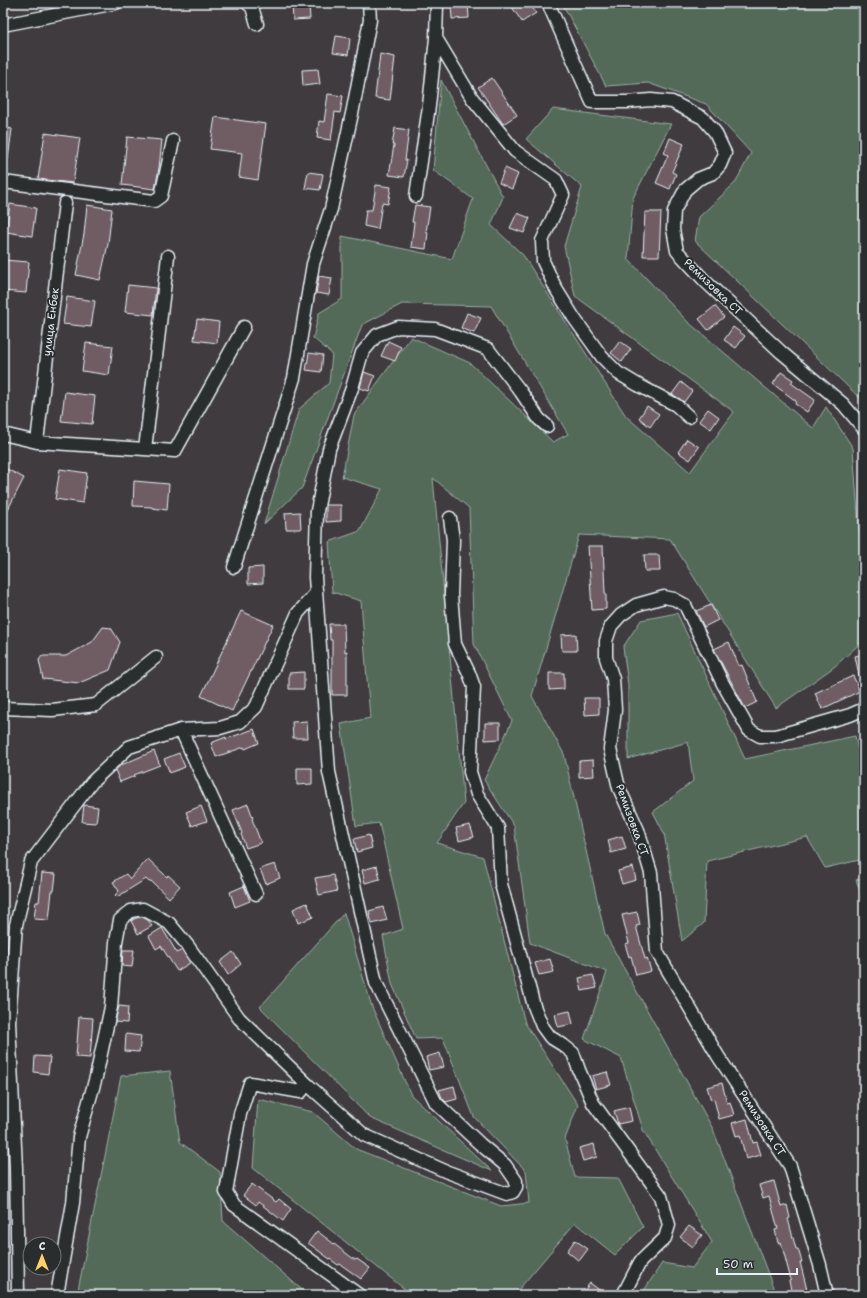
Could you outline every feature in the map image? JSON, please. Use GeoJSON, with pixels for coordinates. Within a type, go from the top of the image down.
{"type":"FeatureCollection","features":[{"type":"Feature","properties":{"kind":"street"},"geometry":{"type":"LineString","coordinates":[[3,25],[116,3]]}},
{"type":"Feature","properties":{"kind":"street"},"geometry":{"type":"LineString","coordinates":[[247,3],[252,7],[257,24]]}},
{"type":"Feature","properties":{"kind":"street"},"geometry":{"type":"LineString","coordinates":[[234,567],[294,378],[313,264],[331,209],[353,109],[370,20],[369,3]]}},
{"type":"Feature","properties":{"kind":"street"},"geometry":{"type":"LineString","coordinates":[[416,196],[436,38],[437,3]]}},
{"type":"Feature","properties":{"kind":"street","name":"Ремизовка СТ"},"geometry":{"type":"LineString","coordinates":[[548,3],[592,102],[651,100],[672,102],[703,118],[715,132],[725,153],[720,165],[713,173],[698,179],[685,190],[674,211],[673,229],[677,251],[705,281],[775,346],[843,404],[864,429]]}},
{"type":"Feature","properties":{"kind":"street"},"geometry":{"type":"LineString","coordinates":[[436,38],[472,98],[515,151],[556,180],[563,195],[542,241],[543,261],[556,289],[574,318],[602,357],[618,373],[676,405],[689,417]]}},
{"type":"Feature","properties":{"kind":"street"},"geometry":{"type":"LineString","coordinates":[[3,182],[154,201],[160,196],[173,141]]}},
{"type":"Feature","properties":{"kind":"street","name":"улица Енбек"},"geometry":{"type":"LineString","coordinates":[[37,442],[65,203]]}},
{"type":"Feature","properties":{"kind":"street"},"geometry":{"type":"LineString","coordinates":[[145,449],[168,256]]}},
{"type":"Feature","properties":{"kind":"street"},"geometry":{"type":"LineString","coordinates":[[3,434],[37,442],[175,451],[244,327]]}},
{"type":"Feature","properties":{"kind":"street"},"geometry":{"type":"LineString","coordinates":[[57,1295],[73,1203],[79,1137],[96,1077],[111,1007],[116,942],[120,920],[131,911],[143,909],[169,922],[188,946],[239,1018],[307,1084],[364,1135],[445,1171],[507,1194],[514,1192],[516,1181],[505,1165],[436,1103],[376,983],[329,772],[315,577],[317,511],[329,449],[352,388],[362,353],[377,334],[398,328],[435,329],[488,349],[521,392],[539,419],[547,426]]}},
{"type":"Feature","properties":{"kind":"street"},"geometry":{"type":"LineString","coordinates":[[450,518],[453,540],[451,595],[455,644],[474,687],[470,772],[477,794],[498,828],[500,884],[534,1006],[542,1026],[550,1037],[573,1053],[593,1103],[661,1196],[669,1225],[665,1238],[640,1262],[623,1295]]}},
{"type":"Feature","properties":{"kind":"street"},"geometry":{"type":"LineString","coordinates":[[18,1295],[16,1168],[9,1022],[16,925],[31,862],[92,782],[129,747],[181,730],[220,728],[240,722],[256,707],[298,613],[316,593]]}},
{"type":"Feature","properties":{"kind":"street","name":"Ремизовка СТ"},"geometry":{"type":"LineString","coordinates":[[827,1295],[820,1265],[790,1166],[718,1056],[657,952],[651,873],[638,830],[619,788],[610,749],[615,710],[613,679],[606,658],[606,641],[611,626],[621,615],[636,605],[664,597],[674,599],[685,605],[722,682],[749,730],[760,736],[776,736],[850,715],[864,709]]}},
{"type":"Feature","properties":{"kind":"street"},"geometry":{"type":"LineString","coordinates":[[3,708],[52,710],[96,705],[156,657]]}},
{"type":"Feature","properties":{"kind":"street"},"geometry":{"type":"LineString","coordinates":[[181,730],[256,894]]}},
{"type":"Feature","properties":{"kind":"street"},"geometry":{"type":"LineString","coordinates":[[307,1084],[301,1092],[250,1083],[240,1114],[226,1192],[234,1205],[359,1295]]}},
{"type":"Feature","properties":{"kind":"green space"},"geometry":{"type":"Polygon","coordinates":[[[562,3],[864,3],[864,402],[695,241],[699,217],[735,183],[751,153],[706,104],[648,83],[606,86],[562,3]]]}},
{"type":"Feature","properties":{"kind":"green space"},"geometry":{"type":"Polygon","coordinates":[[[441,80],[503,197],[491,225],[523,255],[626,416],[690,472],[734,412],[575,296],[564,246],[582,187],[526,139],[553,109],[671,124],[633,198],[628,259],[687,321],[813,428],[826,407],[853,448],[860,541],[864,559],[864,640],[834,667],[776,708],[670,539],[579,535],[532,696],[564,754],[605,934],[713,1129],[776,1295],[641,1295],[662,1263],[692,1268],[712,1242],[643,1130],[621,1058],[584,1039],[607,972],[530,943],[514,826],[484,780],[512,721],[474,644],[469,508],[433,478],[464,803],[437,843],[483,857],[525,1023],[578,1105],[565,1139],[575,1177],[618,1178],[643,1227],[615,1255],[575,1223],[514,1295],[412,1295],[253,1168],[258,1099],[313,1112],[356,1149],[501,1206],[529,1203],[526,1171],[474,1117],[443,1038],[416,1039],[392,984],[383,936],[403,929],[379,823],[356,826],[341,724],[370,718],[361,601],[332,592],[329,542],[360,531],[382,489],[342,477],[354,415],[411,337],[470,363],[553,442],[568,434],[491,306],[402,304],[362,325],[302,488],[264,524],[299,409],[329,383],[332,354],[313,338],[319,313],[342,299],[342,236],[452,259],[473,199],[433,170],[441,80]]]}},
{"type":"Feature","properties":{"kind":"green space"},"geometry":{"type":"Polygon","coordinates":[[[677,613],[745,759],[855,736],[864,776],[864,859],[825,868],[807,837],[707,861],[704,923],[682,941],[664,833],[653,812],[693,781],[688,742],[628,759],[628,685],[623,647],[641,620],[677,613]]]}},
{"type":"Feature","properties":{"kind":"green space"},"geometry":{"type":"Polygon","coordinates":[[[864,877],[864,900],[856,880],[864,877]]]}},
{"type":"Feature","properties":{"kind":"green space"},"geometry":{"type":"Polygon","coordinates":[[[344,913],[372,1007],[411,1095],[492,1171],[370,1118],[260,1007],[344,913]]]}},
{"type":"Feature","properties":{"kind":"green space"},"geometry":{"type":"Polygon","coordinates":[[[170,1071],[180,1142],[220,1172],[223,1221],[308,1295],[77,1295],[121,1076],[170,1071]]]}},
{"type":"Feature","properties":{"kind":"building"},"geometry":{"type":"Polygon","coordinates":[[[468,3],[469,18],[452,19],[451,4],[468,3]]]}},
{"type":"Feature","properties":{"kind":"building"},"geometry":{"type":"Polygon","coordinates":[[[518,3],[529,3],[536,13],[522,22],[512,7],[518,3]]]}},
{"type":"Feature","properties":{"kind":"building"},"geometry":{"type":"Polygon","coordinates":[[[309,4],[310,19],[293,20],[292,5],[309,4]]]}},
{"type":"Feature","properties":{"kind":"building"},"geometry":{"type":"Polygon","coordinates":[[[336,36],[350,38],[348,55],[333,53],[336,36]]]}},
{"type":"Feature","properties":{"kind":"building"},"geometry":{"type":"Polygon","coordinates":[[[380,54],[395,57],[390,100],[375,98],[380,54]]]}},
{"type":"Feature","properties":{"kind":"building"},"geometry":{"type":"Polygon","coordinates":[[[318,69],[320,84],[303,86],[302,70],[318,69]]]}},
{"type":"Feature","properties":{"kind":"building"},"geometry":{"type":"Polygon","coordinates":[[[492,78],[517,115],[503,124],[478,87],[492,78]]]}},
{"type":"Feature","properties":{"kind":"building"},"geometry":{"type":"Polygon","coordinates":[[[328,94],[343,96],[340,113],[335,112],[331,140],[317,138],[319,121],[324,122],[328,94]]]}},
{"type":"Feature","properties":{"kind":"building"},"geometry":{"type":"Polygon","coordinates":[[[215,117],[266,124],[258,180],[239,177],[242,153],[210,149],[215,117]]]}},
{"type":"Feature","properties":{"kind":"building"},"geometry":{"type":"Polygon","coordinates":[[[3,127],[12,129],[8,159],[3,158],[3,127]]]}},
{"type":"Feature","properties":{"kind":"building"},"geometry":{"type":"Polygon","coordinates":[[[395,128],[409,130],[404,177],[389,175],[395,128]]]}},
{"type":"Feature","properties":{"kind":"building"},"geometry":{"type":"Polygon","coordinates":[[[45,133],[80,138],[73,183],[38,179],[45,133]]]}},
{"type":"Feature","properties":{"kind":"building"},"geometry":{"type":"Polygon","coordinates":[[[127,137],[162,140],[155,189],[122,185],[127,137]]]}},
{"type":"Feature","properties":{"kind":"building"},"geometry":{"type":"Polygon","coordinates":[[[670,138],[684,144],[672,172],[676,174],[670,189],[656,183],[668,155],[664,153],[670,138]]]}},
{"type":"Feature","properties":{"kind":"building"},"geometry":{"type":"Polygon","coordinates":[[[505,168],[518,174],[512,189],[499,183],[505,168]]]}},
{"type":"Feature","properties":{"kind":"building"},"geometry":{"type":"Polygon","coordinates":[[[308,172],[323,174],[320,190],[305,188],[308,172]]]}},
{"type":"Feature","properties":{"kind":"building"},"geometry":{"type":"Polygon","coordinates":[[[376,185],[391,187],[388,204],[382,203],[378,229],[364,226],[366,210],[372,210],[376,185]]]}},
{"type":"Feature","properties":{"kind":"building"},"geometry":{"type":"Polygon","coordinates":[[[10,204],[36,208],[32,236],[6,232],[10,204]]]}},
{"type":"Feature","properties":{"kind":"building"},"geometry":{"type":"Polygon","coordinates":[[[87,205],[112,209],[108,244],[100,280],[76,275],[84,234],[87,205]]]}},
{"type":"Feature","properties":{"kind":"building"},"geometry":{"type":"Polygon","coordinates":[[[415,205],[430,207],[426,232],[428,232],[426,249],[411,247],[414,222],[412,222],[415,205]]]}},
{"type":"Feature","properties":{"kind":"building"},"geometry":{"type":"Polygon","coordinates":[[[645,212],[661,212],[659,256],[643,256],[645,212]]]}},
{"type":"Feature","properties":{"kind":"building"},"geometry":{"type":"Polygon","coordinates":[[[517,213],[530,218],[524,233],[510,228],[517,213]]]}},
{"type":"Feature","properties":{"kind":"building"},"geometry":{"type":"Polygon","coordinates":[[[3,260],[29,262],[26,293],[3,291],[3,260]]]}},
{"type":"Feature","properties":{"kind":"building"},"geometry":{"type":"Polygon","coordinates":[[[319,276],[332,278],[329,295],[316,293],[319,276]]]}},
{"type":"Feature","properties":{"kind":"building"},"geometry":{"type":"Polygon","coordinates":[[[128,285],[156,288],[153,315],[125,312],[128,285]]]}},
{"type":"Feature","properties":{"kind":"building"},"geometry":{"type":"Polygon","coordinates":[[[67,297],[95,301],[91,327],[63,324],[67,297]]]}},
{"type":"Feature","properties":{"kind":"building"},"geometry":{"type":"Polygon","coordinates":[[[715,306],[724,317],[708,330],[699,319],[715,306]]]}},
{"type":"Feature","properties":{"kind":"building"},"geometry":{"type":"Polygon","coordinates":[[[467,313],[481,318],[474,333],[461,328],[467,313]]]}},
{"type":"Feature","properties":{"kind":"building"},"geometry":{"type":"Polygon","coordinates":[[[197,319],[219,322],[217,343],[194,340],[197,319]]]}},
{"type":"Feature","properties":{"kind":"building"},"geometry":{"type":"Polygon","coordinates":[[[733,327],[745,336],[736,348],[724,340],[733,327]]]}},
{"type":"Feature","properties":{"kind":"building"},"geometry":{"type":"Polygon","coordinates":[[[388,341],[401,347],[395,361],[381,356],[388,341]]]}},
{"type":"Feature","properties":{"kind":"building"},"geometry":{"type":"Polygon","coordinates":[[[620,341],[631,349],[622,362],[611,353],[620,341]]]}},
{"type":"Feature","properties":{"kind":"building"},"geometry":{"type":"Polygon","coordinates":[[[86,343],[113,346],[109,375],[82,371],[86,343]]]}},
{"type":"Feature","properties":{"kind":"building"},"geometry":{"type":"Polygon","coordinates":[[[309,353],[323,355],[321,372],[306,370],[309,353]]]}},
{"type":"Feature","properties":{"kind":"building"},"geometry":{"type":"Polygon","coordinates":[[[364,372],[375,376],[369,391],[360,388],[364,372]]]}},
{"type":"Feature","properties":{"kind":"building"},"geometry":{"type":"Polygon","coordinates":[[[781,372],[793,380],[791,383],[815,400],[807,412],[795,404],[796,401],[773,384],[781,372]]]}},
{"type":"Feature","properties":{"kind":"building"},"geometry":{"type":"Polygon","coordinates":[[[681,382],[692,391],[684,402],[672,394],[681,382]]]}},
{"type":"Feature","properties":{"kind":"building"},"geometry":{"type":"Polygon","coordinates":[[[65,392],[95,396],[92,424],[61,421],[65,392]]]}},
{"type":"Feature","properties":{"kind":"building"},"geometry":{"type":"Polygon","coordinates":[[[647,406],[659,414],[650,427],[639,418],[647,406]]]}},
{"type":"Feature","properties":{"kind":"building"},"geometry":{"type":"Polygon","coordinates":[[[708,409],[719,417],[711,429],[699,421],[708,409]]]}},
{"type":"Feature","properties":{"kind":"building"},"geometry":{"type":"Polygon","coordinates":[[[687,439],[699,447],[690,460],[678,452],[687,439]]]}},
{"type":"Feature","properties":{"kind":"building"},"geometry":{"type":"Polygon","coordinates":[[[3,467],[24,478],[3,519],[3,467]]]}},
{"type":"Feature","properties":{"kind":"building"},"geometry":{"type":"Polygon","coordinates":[[[60,469],[87,473],[83,503],[55,499],[60,469]]]}},
{"type":"Feature","properties":{"kind":"building"},"geometry":{"type":"Polygon","coordinates":[[[134,481],[169,484],[167,510],[152,507],[133,506],[134,481]]]}},
{"type":"Feature","properties":{"kind":"building"},"geometry":{"type":"Polygon","coordinates":[[[326,505],[341,505],[341,521],[326,522],[326,505]]]}},
{"type":"Feature","properties":{"kind":"building"},"geometry":{"type":"Polygon","coordinates":[[[300,512],[301,529],[286,529],[285,513],[300,512]]]}},
{"type":"Feature","properties":{"kind":"building"},"geometry":{"type":"Polygon","coordinates":[[[588,546],[603,546],[606,609],[592,610],[588,546]]]}},
{"type":"Feature","properties":{"kind":"building"},"geometry":{"type":"Polygon","coordinates":[[[644,555],[659,555],[660,571],[645,571],[644,555]]]}},
{"type":"Feature","properties":{"kind":"building"},"geometry":{"type":"Polygon","coordinates":[[[263,567],[263,583],[248,584],[248,568],[263,567]]]}},
{"type":"Feature","properties":{"kind":"building"},"geometry":{"type":"Polygon","coordinates":[[[711,605],[718,620],[704,627],[696,611],[711,605]]]}},
{"type":"Feature","properties":{"kind":"building"},"geometry":{"type":"Polygon","coordinates":[[[241,611],[273,625],[232,711],[201,696],[241,611]]]}},
{"type":"Feature","properties":{"kind":"building"},"geometry":{"type":"Polygon","coordinates":[[[329,624],[344,624],[345,652],[347,651],[347,695],[332,695],[332,640],[330,640],[329,624]]]}},
{"type":"Feature","properties":{"kind":"building"},"geometry":{"type":"Polygon","coordinates":[[[103,627],[111,628],[120,642],[110,670],[79,683],[43,679],[39,660],[42,656],[66,656],[92,642],[103,627]]]}},
{"type":"Feature","properties":{"kind":"building"},"geometry":{"type":"Polygon","coordinates":[[[576,634],[577,651],[562,651],[561,635],[576,634]]]}},
{"type":"Feature","properties":{"kind":"building"},"geometry":{"type":"Polygon","coordinates":[[[729,642],[739,666],[742,665],[757,702],[745,708],[714,649],[729,642]]]}},
{"type":"Feature","properties":{"kind":"building"},"geometry":{"type":"Polygon","coordinates":[[[864,654],[864,680],[860,680],[855,656],[864,654]]]}},
{"type":"Feature","properties":{"kind":"building"},"geometry":{"type":"Polygon","coordinates":[[[304,672],[304,689],[289,689],[289,673],[304,672]]]}},
{"type":"Feature","properties":{"kind":"building"},"geometry":{"type":"Polygon","coordinates":[[[549,673],[564,673],[564,689],[549,690],[549,673]]]}},
{"type":"Feature","properties":{"kind":"building"},"geometry":{"type":"Polygon","coordinates":[[[853,676],[860,691],[822,709],[815,693],[853,676]]]}},
{"type":"Feature","properties":{"kind":"building"},"geometry":{"type":"Polygon","coordinates":[[[584,698],[599,698],[599,714],[585,715],[584,698]]]}},
{"type":"Feature","properties":{"kind":"building"},"geometry":{"type":"Polygon","coordinates":[[[307,721],[308,738],[293,738],[292,722],[307,721]]]}},
{"type":"Feature","properties":{"kind":"building"},"geometry":{"type":"Polygon","coordinates":[[[485,723],[500,723],[500,739],[485,740],[485,723]]]}},
{"type":"Feature","properties":{"kind":"building"},"geometry":{"type":"Polygon","coordinates":[[[254,729],[259,743],[245,749],[244,747],[216,757],[211,743],[254,729]]]}},
{"type":"Feature","properties":{"kind":"building"},"geometry":{"type":"Polygon","coordinates":[[[154,751],[160,765],[120,782],[115,770],[121,765],[154,751]]]}},
{"type":"Feature","properties":{"kind":"building"},"geometry":{"type":"Polygon","coordinates":[[[179,753],[185,767],[170,773],[164,759],[179,753]]]}},
{"type":"Feature","properties":{"kind":"building"},"geometry":{"type":"Polygon","coordinates":[[[593,760],[594,776],[579,777],[579,761],[593,760]]]}},
{"type":"Feature","properties":{"kind":"building"},"geometry":{"type":"Polygon","coordinates":[[[297,768],[312,768],[312,784],[297,785],[297,768]]]}},
{"type":"Feature","properties":{"kind":"building"},"geometry":{"type":"Polygon","coordinates":[[[248,804],[261,843],[246,848],[233,810],[248,804]]]}},
{"type":"Feature","properties":{"kind":"building"},"geometry":{"type":"Polygon","coordinates":[[[84,805],[98,807],[96,823],[82,822],[84,805]]]}},
{"type":"Feature","properties":{"kind":"building"},"geometry":{"type":"Polygon","coordinates":[[[201,806],[207,821],[192,826],[186,812],[201,806]]]}},
{"type":"Feature","properties":{"kind":"building"},"geometry":{"type":"Polygon","coordinates":[[[470,825],[474,837],[459,841],[456,828],[470,825]]]}},
{"type":"Feature","properties":{"kind":"building"},"geometry":{"type":"Polygon","coordinates":[[[369,835],[372,848],[357,852],[354,839],[369,835]]]}},
{"type":"Feature","properties":{"kind":"building"},"geometry":{"type":"Polygon","coordinates":[[[622,836],[626,849],[611,853],[608,840],[622,836]]]}},
{"type":"Feature","properties":{"kind":"building"},"geometry":{"type":"Polygon","coordinates":[[[148,859],[167,877],[168,875],[180,886],[169,898],[151,881],[149,882],[146,879],[117,897],[115,895],[119,891],[113,882],[126,874],[130,879],[148,859]]]}},
{"type":"Feature","properties":{"kind":"building"},"geometry":{"type":"Polygon","coordinates":[[[275,864],[280,878],[266,884],[260,869],[275,864]]]}},
{"type":"Feature","properties":{"kind":"building"},"geometry":{"type":"Polygon","coordinates":[[[377,866],[380,879],[365,883],[362,870],[377,866]]]}},
{"type":"Feature","properties":{"kind":"building"},"geometry":{"type":"Polygon","coordinates":[[[633,867],[636,880],[622,884],[618,871],[633,867]]]}},
{"type":"Feature","properties":{"kind":"building"},"geometry":{"type":"Polygon","coordinates":[[[42,873],[56,874],[54,891],[52,891],[49,920],[34,919],[36,902],[39,902],[42,873]]]}},
{"type":"Feature","properties":{"kind":"building"},"geometry":{"type":"Polygon","coordinates":[[[333,875],[337,891],[319,895],[315,878],[333,875]]]}},
{"type":"Feature","properties":{"kind":"building"},"geometry":{"type":"Polygon","coordinates":[[[244,886],[250,901],[235,907],[230,892],[244,886]]]}},
{"type":"Feature","properties":{"kind":"building"},"geometry":{"type":"Polygon","coordinates":[[[307,903],[313,917],[298,923],[293,909],[307,903]]]}},
{"type":"Feature","properties":{"kind":"building"},"geometry":{"type":"Polygon","coordinates":[[[383,907],[387,920],[372,924],[369,911],[383,907]]]}},
{"type":"Feature","properties":{"kind":"building"},"geometry":{"type":"Polygon","coordinates":[[[637,912],[640,925],[636,926],[645,959],[647,958],[651,971],[636,975],[631,956],[629,957],[625,944],[629,943],[622,915],[637,912]]]}},
{"type":"Feature","properties":{"kind":"building"},"geometry":{"type":"Polygon","coordinates":[[[142,917],[148,920],[152,926],[138,934],[131,921],[142,917]]]}},
{"type":"Feature","properties":{"kind":"building"},"geometry":{"type":"Polygon","coordinates":[[[162,928],[177,953],[182,950],[190,963],[177,971],[161,946],[156,949],[149,936],[162,928]]]}},
{"type":"Feature","properties":{"kind":"building"},"geometry":{"type":"Polygon","coordinates":[[[123,950],[134,950],[132,967],[122,966],[123,950]]]}},
{"type":"Feature","properties":{"kind":"building"},"geometry":{"type":"Polygon","coordinates":[[[233,952],[241,964],[228,975],[220,962],[233,952]]]}},
{"type":"Feature","properties":{"kind":"building"},"geometry":{"type":"Polygon","coordinates":[[[550,959],[554,972],[539,975],[535,963],[550,959]]]}},
{"type":"Feature","properties":{"kind":"building"},"geometry":{"type":"Polygon","coordinates":[[[593,975],[597,988],[582,991],[579,978],[593,975]]]}},
{"type":"Feature","properties":{"kind":"building"},"geometry":{"type":"Polygon","coordinates":[[[119,1006],[128,1007],[127,1023],[115,1022],[119,1006]]]}},
{"type":"Feature","properties":{"kind":"building"},"geometry":{"type":"Polygon","coordinates":[[[570,1011],[573,1024],[558,1027],[555,1014],[570,1011]]]}},
{"type":"Feature","properties":{"kind":"building"},"geometry":{"type":"Polygon","coordinates":[[[79,1017],[93,1018],[90,1058],[76,1057],[79,1017]]]}},
{"type":"Feature","properties":{"kind":"building"},"geometry":{"type":"Polygon","coordinates":[[[126,1034],[141,1036],[139,1052],[125,1051],[126,1034]]]}},
{"type":"Feature","properties":{"kind":"building"},"geometry":{"type":"Polygon","coordinates":[[[440,1053],[444,1067],[429,1070],[426,1057],[440,1053]]]}},
{"type":"Feature","properties":{"kind":"building"},"geometry":{"type":"Polygon","coordinates":[[[35,1056],[50,1057],[48,1074],[34,1072],[35,1056]]]}},
{"type":"Feature","properties":{"kind":"building"},"geometry":{"type":"Polygon","coordinates":[[[607,1072],[611,1085],[596,1089],[592,1076],[607,1072]]]}},
{"type":"Feature","properties":{"kind":"building"},"geometry":{"type":"Polygon","coordinates":[[[722,1083],[727,1103],[730,1102],[734,1115],[719,1119],[714,1099],[711,1100],[707,1087],[722,1083]]]}},
{"type":"Feature","properties":{"kind":"building"},"geometry":{"type":"Polygon","coordinates":[[[454,1086],[457,1099],[446,1102],[442,1098],[439,1090],[454,1086]]]}},
{"type":"Feature","properties":{"kind":"building"},"geometry":{"type":"Polygon","coordinates":[[[629,1107],[632,1121],[618,1124],[614,1111],[629,1107]]]}},
{"type":"Feature","properties":{"kind":"building"},"geometry":{"type":"Polygon","coordinates":[[[747,1119],[753,1143],[757,1142],[761,1155],[746,1159],[740,1135],[736,1136],[732,1123],[747,1119]]]}},
{"type":"Feature","properties":{"kind":"building"},"geometry":{"type":"Polygon","coordinates":[[[594,1144],[597,1157],[583,1161],[579,1148],[594,1144]]]}},
{"type":"Feature","properties":{"kind":"building"},"geometry":{"type":"Polygon","coordinates":[[[774,1181],[781,1207],[787,1205],[790,1218],[788,1219],[796,1249],[798,1249],[802,1262],[800,1262],[807,1290],[792,1294],[789,1281],[791,1280],[781,1242],[778,1243],[775,1230],[778,1229],[769,1196],[763,1198],[759,1185],[774,1181]]]}},
{"type":"Feature","properties":{"kind":"building"},"geometry":{"type":"Polygon","coordinates":[[[252,1184],[276,1202],[279,1199],[291,1209],[283,1221],[258,1202],[256,1205],[243,1195],[252,1184]]]}},
{"type":"Feature","properties":{"kind":"building"},"geometry":{"type":"Polygon","coordinates":[[[689,1226],[702,1235],[693,1247],[680,1237],[689,1226]]]}},
{"type":"Feature","properties":{"kind":"building"},"geometry":{"type":"Polygon","coordinates":[[[317,1231],[355,1260],[357,1259],[370,1268],[361,1279],[340,1264],[338,1265],[308,1243],[317,1231]]]}},
{"type":"Feature","properties":{"kind":"building"},"geometry":{"type":"Polygon","coordinates":[[[575,1240],[588,1249],[579,1261],[567,1251],[575,1240]]]}},
{"type":"Feature","properties":{"kind":"building"},"geometry":{"type":"Polygon","coordinates":[[[590,1283],[606,1295],[581,1295],[590,1283]]]}}]}
